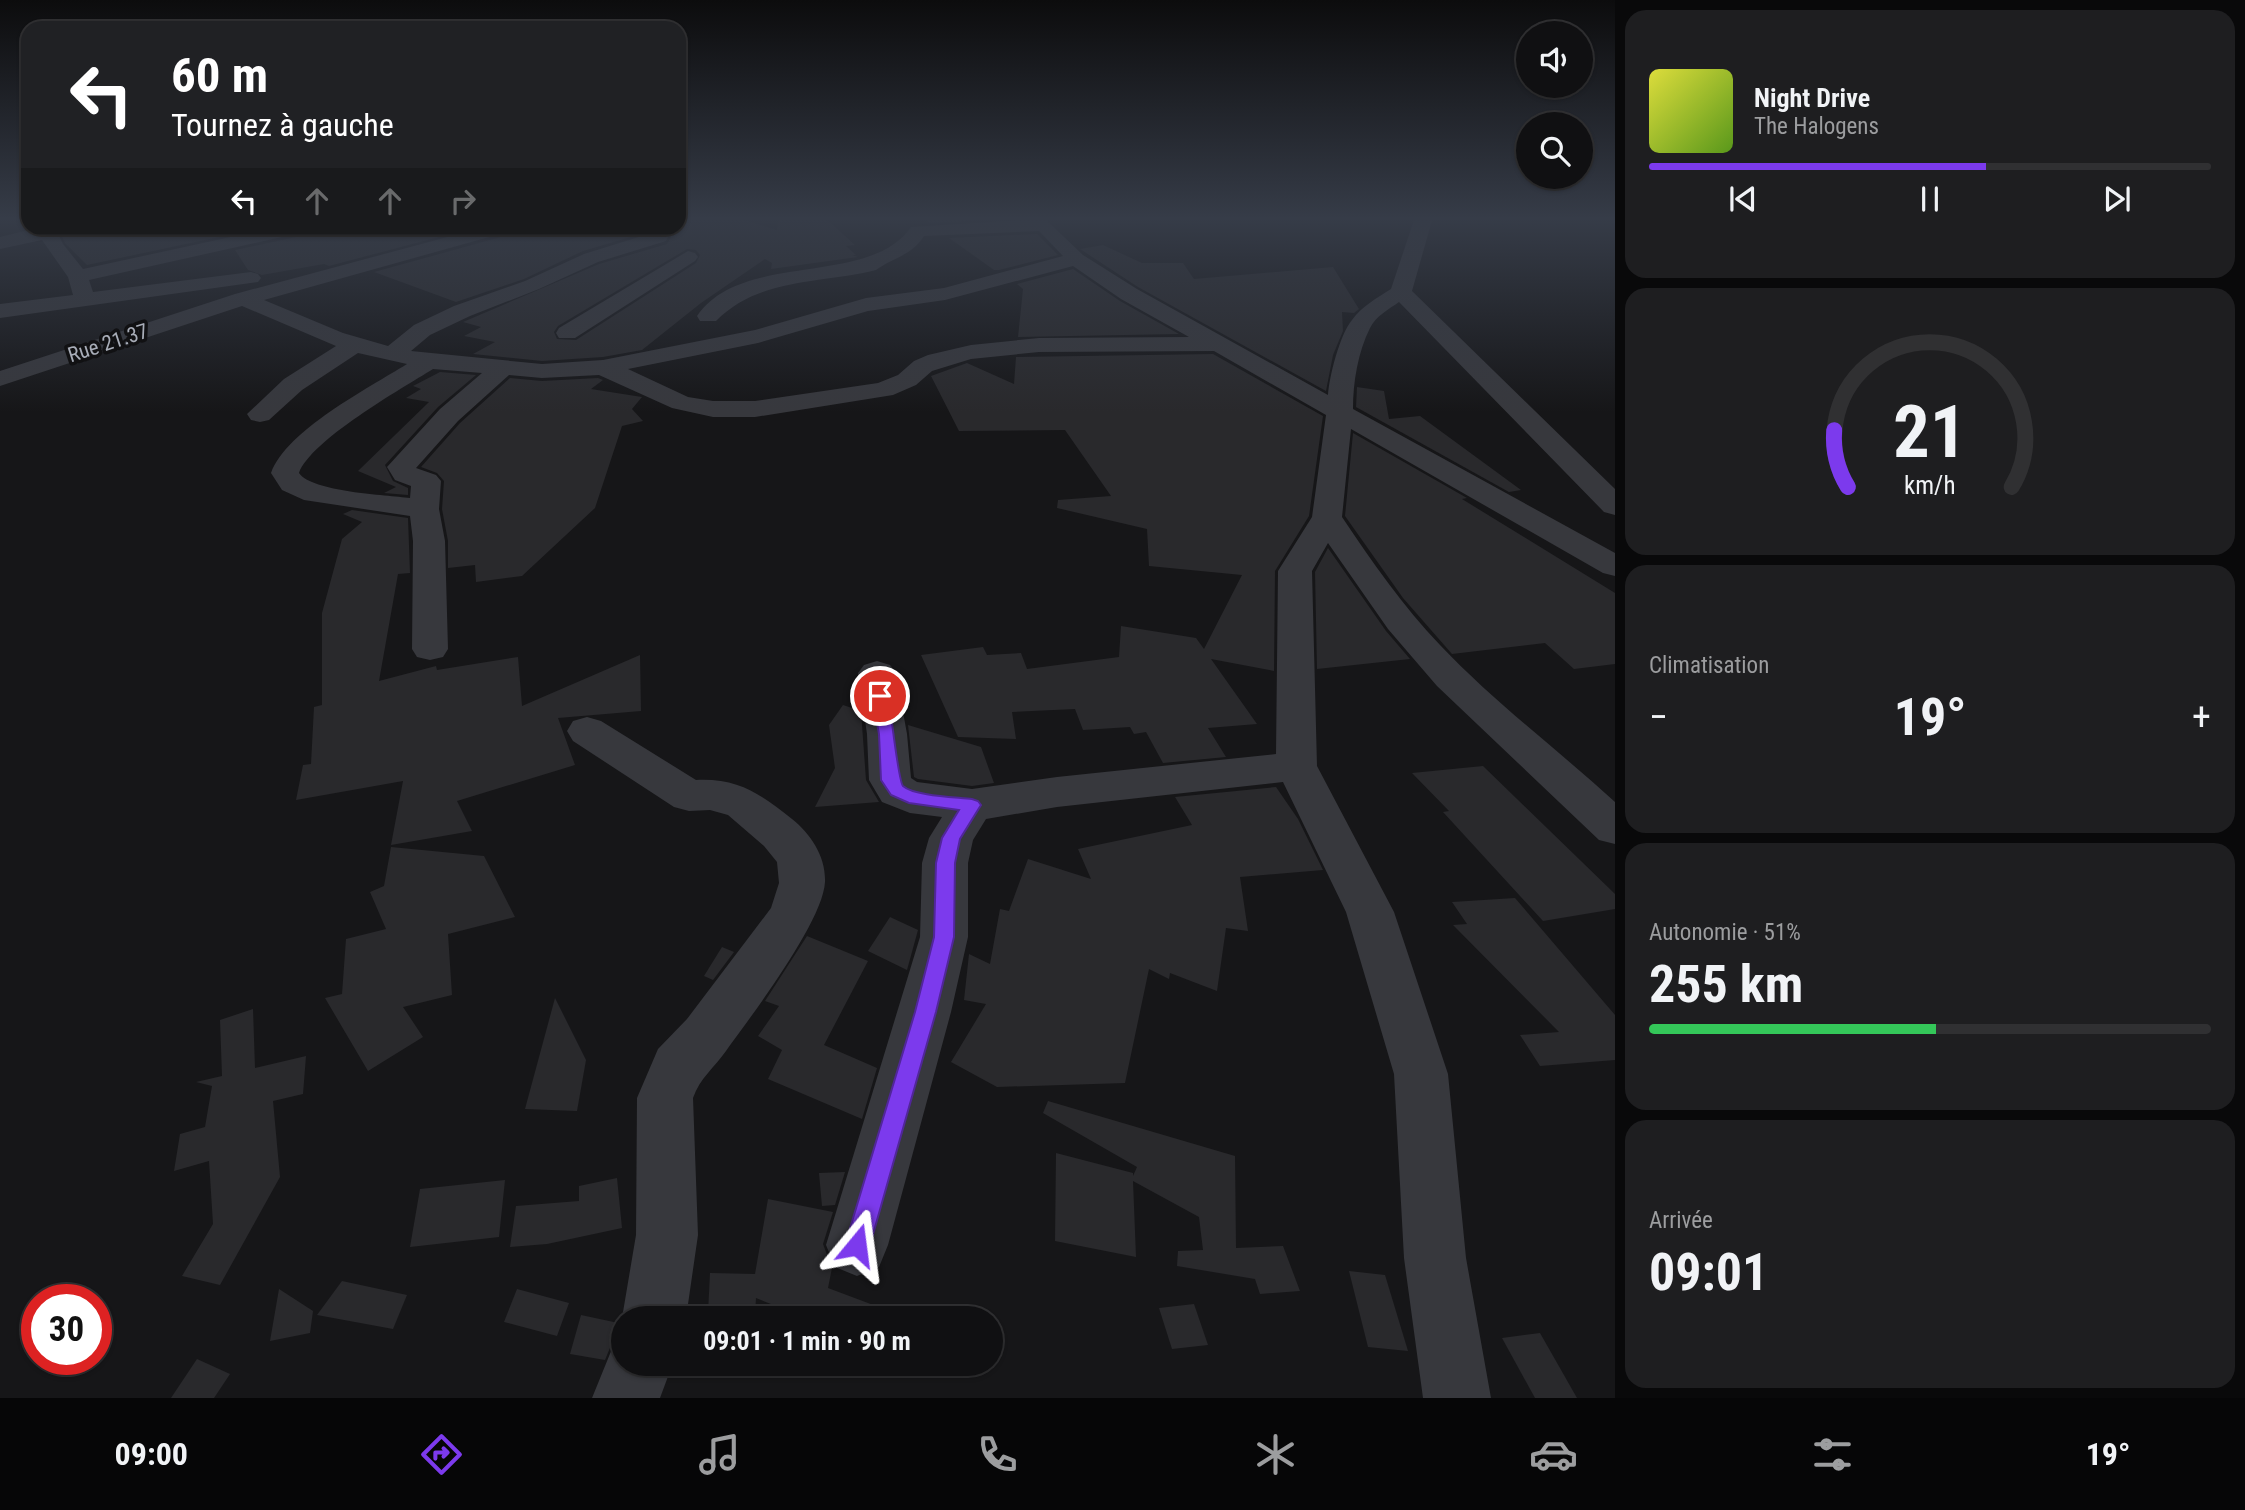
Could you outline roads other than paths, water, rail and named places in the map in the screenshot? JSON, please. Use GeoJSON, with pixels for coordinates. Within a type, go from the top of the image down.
{"type":"FeatureCollection","features":[{"type":"Feature","properties":{"kind":"street"},"geometry":{"type":"LineString","coordinates":[[80,282],[85,301]]}},
{"type":"Feature","properties":{"kind":"street"},"geometry":{"type":"LineString","coordinates":[[0,311],[218,282]]}},
{"type":"Feature","properties":{"kind":"street","name":"Rue 21.37"},"geometry":{"type":"LineString","coordinates":[[0,379],[243,299],[305,282]]}},
{"type":"Feature","properties":{"kind":"street"},"geometry":{"type":"LineString","coordinates":[[393,354],[422,330],[462,311],[538,282]]}},
{"type":"Feature","properties":{"kind":"street"},"geometry":{"type":"LineString","coordinates":[[567,333],[648,282]]}},
{"type":"Feature","properties":{"kind":"street"},"geometry":{"type":"LineString","coordinates":[[708,316],[732,297],[770,282]]}},
{"type":"Feature","properties":{"kind":"street"},"geometry":{"type":"LineString","coordinates":[[243,299],[355,345],[428,361],[542,371],[603,367],[758,336],[866,305],[945,294],[989,282]]}},
{"type":"Feature","properties":{"kind":"street"},"geometry":{"type":"LineString","coordinates":[[1111,282],[1615,566]]}},
{"type":"Feature","properties":{"kind":"street"},"geometry":{"type":"LineString","coordinates":[[1404,282],[1401,292],[1377,307],[1360,324],[1341,381],[1327,517],[1295,571],[1296,766],[1370,912],[1421,1074],[1436,1258],[1457,1398]]}},
{"type":"Feature","properties":{"kind":"street"},"geometry":{"type":"LineString","coordinates":[[1401,292],[1615,506]]}},
{"type":"Feature","properties":{"kind":"street"},"geometry":{"type":"LineString","coordinates":[[0,316],[39,307]]}},
{"type":"Feature","properties":{"kind":"street"},"geometry":{"type":"LineString","coordinates":[[603,367],[681,403],[713,409],[755,409],[884,390],[907,380],[923,366],[971,352],[1039,345],[1220,344]]}},
{"type":"Feature","properties":{"kind":"street"},"geometry":{"type":"LineString","coordinates":[[260,414],[276,397],[311,370],[355,345]]}},
{"type":"Feature","properties":{"kind":"street"},"geometry":{"type":"LineString","coordinates":[[424,509],[314,494],[292,484],[285,473],[290,459],[336,420],[428,361]]}},
{"type":"Feature","properties":{"kind":"street"},"geometry":{"type":"LineString","coordinates":[[430,649],[429,541],[424,509],[426,481],[405,474],[401,467],[449,415],[502,369]]}},
{"type":"Feature","properties":{"kind":"street"},"geometry":{"type":"LineString","coordinates":[[1327,517],[1379,596],[1428,654],[1475,701],[1615,828]]}},
{"type":"Feature","properties":{"kind":"street"},"geometry":{"type":"LineString","coordinates":[[877,673],[887,734],[890,780],[897,791],[909,797],[972,805],[1057,792],[1296,766]]}},
{"type":"Feature","properties":{"kind":"street"},"geometry":{"type":"LineString","coordinates":[[587,731],[689,796],[710,795],[741,802],[780,834],[799,857],[802,883],[792,916],[706,1036],[677,1067],[665,1098],[667,1235],[656,1306]]}},
{"type":"Feature","properties":{"kind":"street"},"geometry":{"type":"LineString","coordinates":[[857,1245],[925,1012],[944,937],[945,863],[951,838],[972,805]]}},
{"type":"Feature","properties":{"kind":"street"},"geometry":{"type":"LineString","coordinates":[[626,1398],[635,1376]]}}]}
